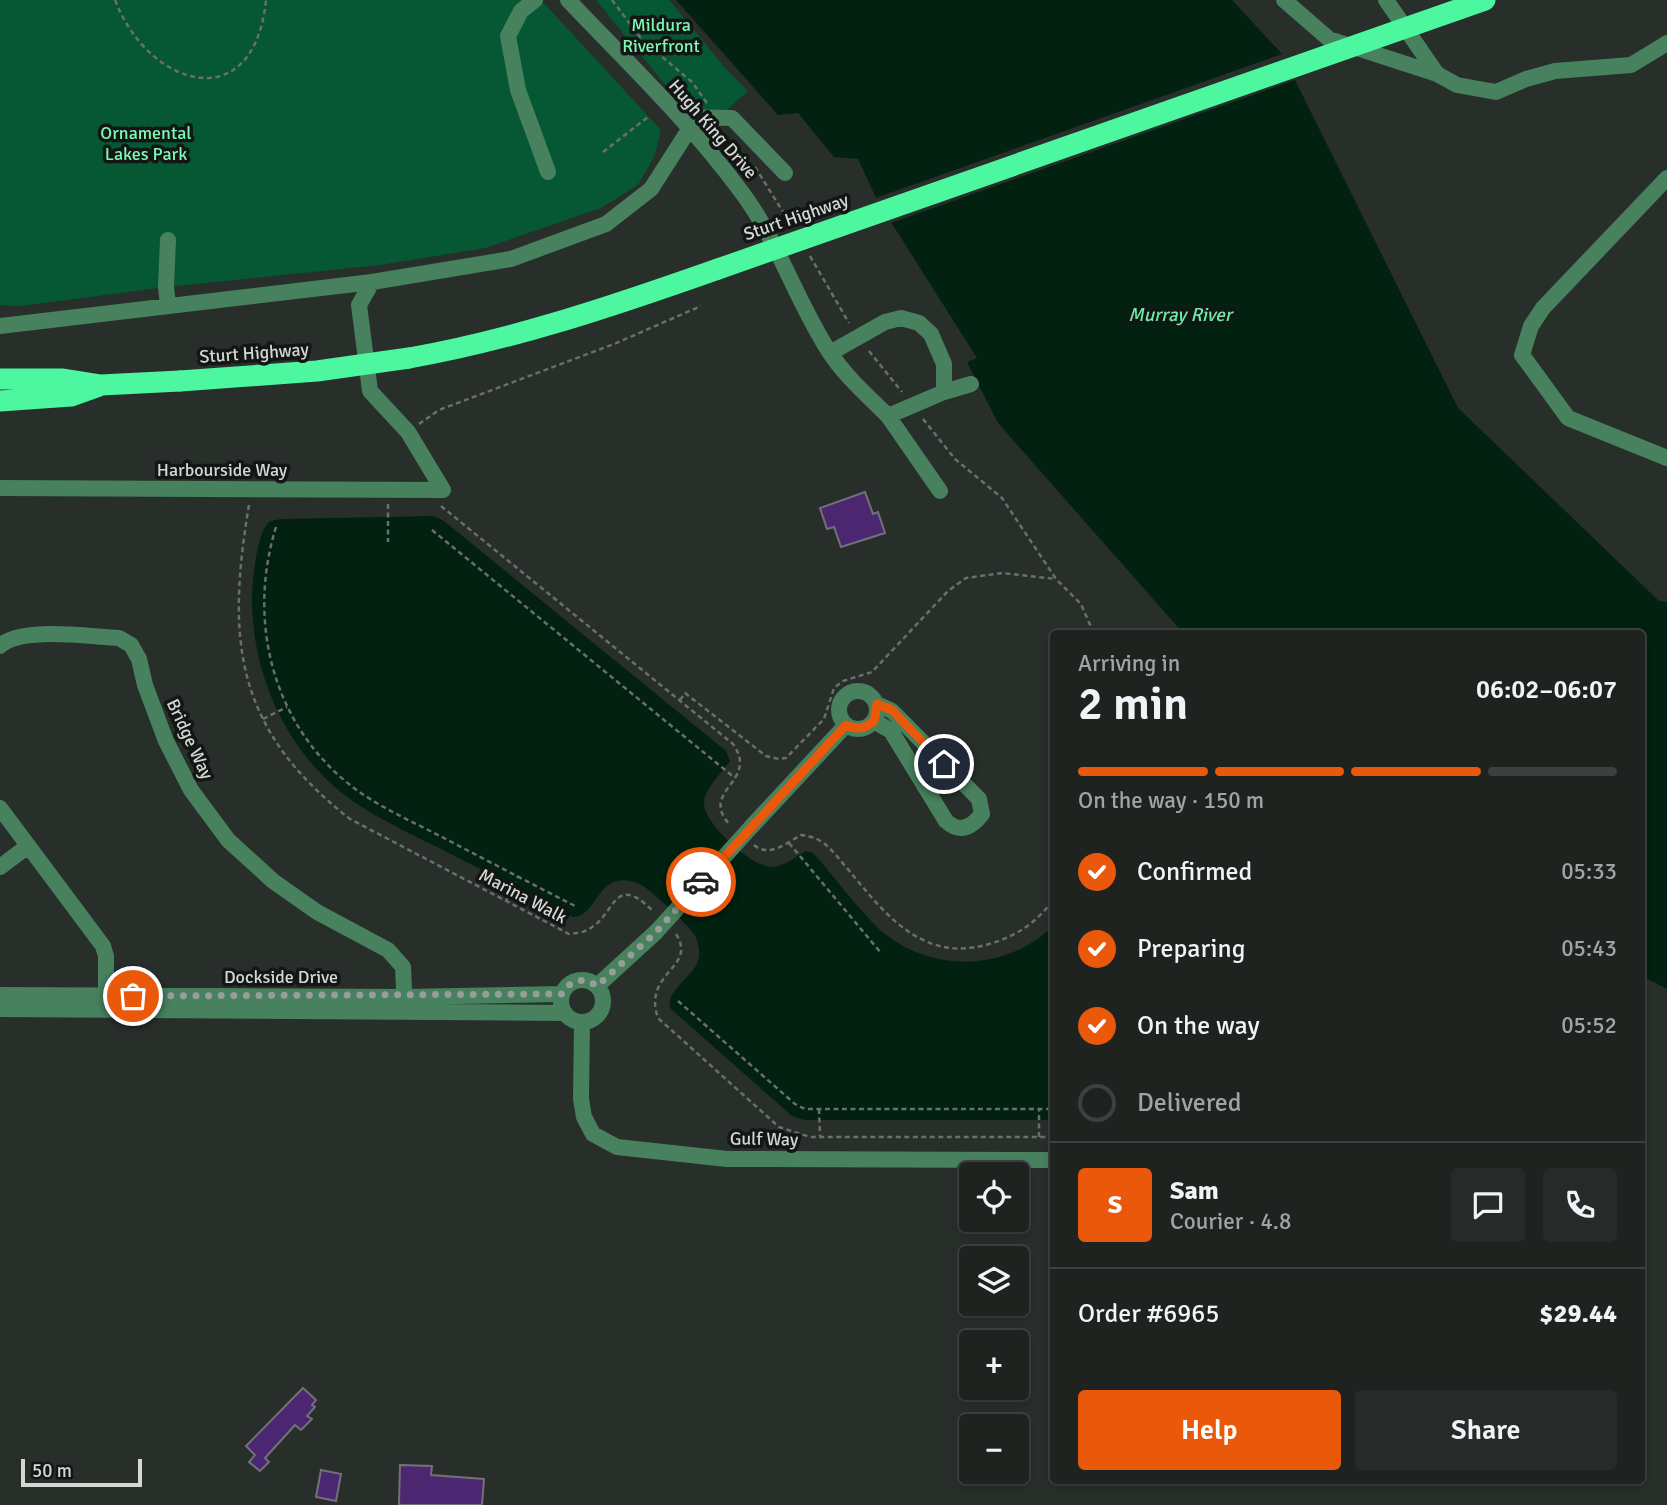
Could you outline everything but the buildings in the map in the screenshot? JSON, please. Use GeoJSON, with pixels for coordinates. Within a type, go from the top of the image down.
{"type":"FeatureCollection","features":[{"type":"Feature","properties":{"kind":"highway","name":"Sturt Highway"},"geometry":{"type":"LineString","coordinates":[[0,379],[63,379],[101,385],[317,371],[491,343],[718,268],[1485,0]]}},
{"type":"Feature","properties":{"kind":"highway","name":"Sturt Highway"},"geometry":{"type":"LineString","coordinates":[[0,401],[71,396],[101,385]]}},
{"type":"Feature","properties":{"kind":"street"},"geometry":{"type":"LineString","coordinates":[[535,0],[521,11],[508,36],[518,90],[548,172]]}},
{"type":"Feature","properties":{"kind":"street","name":"Hugh King Drive"},"geometry":{"type":"LineString","coordinates":[[568,0],[685,122],[744,194],[764,226],[830,353],[853,382],[888,416],[940,491]]}},
{"type":"Feature","properties":{"kind":"street"},"geometry":{"type":"LineString","coordinates":[[1284,0],[1329,39],[1437,74],[1457,85],[1496,92],[1526,79],[1555,71],[1631,65],[1667,43]]}},
{"type":"Feature","properties":{"kind":"street"},"geometry":{"type":"LineString","coordinates":[[1386,0],[1437,74]]}},
{"type":"Feature","properties":{"kind":"street"},"geometry":{"type":"LineString","coordinates":[[0,326],[372,282],[511,259],[606,225],[651,189],[685,122],[717,116],[732,118],[785,173]]}},
{"type":"Feature","properties":{"kind":"street"},"geometry":{"type":"LineString","coordinates":[[1667,178],[1543,308],[1531,326],[1522,355],[1568,418],[1667,458]]}},
{"type":"Feature","properties":{"kind":"street"},"geometry":{"type":"LineString","coordinates":[[168,240],[168,305]]}},
{"type":"Feature","properties":{"kind":"street"},"geometry":{"type":"LineString","coordinates":[[372,282],[359,305],[370,391],[408,432],[443,490]]}},
{"type":"Feature","properties":{"kind":"street"},"geometry":{"type":"LineString","coordinates":[[830,353],[893,320],[901,318],[919,323],[930,334],[941,358],[943,392]]}},
{"type":"Feature","properties":{"kind":"street"},"geometry":{"type":"LineString","coordinates":[[888,416],[943,392],[971,384]]}},
{"type":"Feature","properties":{"kind":"street","name":"Harbourside Way"},"geometry":{"type":"LineString","coordinates":[[0,488],[443,490]]}},
{"type":"Feature","properties":{"kind":"street","name":"Bridge Way"},"geometry":{"type":"LineString","coordinates":[[0,646],[8,639],[25,635],[119,638],[131,645],[139,659],[145,685],[166,741],[191,790],[228,840],[273,881],[317,912],[388,950],[402,967],[405,1005]]}},
{"type":"Feature","properties":{"kind":"street"},"geometry":{"type":"LineString","coordinates":[[863,690],[872,695],[877,704],[874,721],[866,728],[856,729],[846,725],[840,717],[839,706],[844,696],[852,691],[863,690]]}},
{"type":"Feature","properties":{"kind":"street"},"geometry":{"type":"LineString","coordinates":[[874,721],[891,731],[946,821],[954,828],[965,829],[975,823],[982,814],[979,799],[892,710],[877,704]]}},
{"type":"Feature","properties":{"kind":"street"},"geometry":{"type":"LineString","coordinates":[[597,986],[656,932],[846,725]]}},
{"type":"Feature","properties":{"kind":"street"},"geometry":{"type":"LineString","coordinates":[[0,808],[103,946],[106,956],[106,1003]]}},
{"type":"Feature","properties":{"kind":"street"},"geometry":{"type":"LineString","coordinates":[[0,867],[29,846]]}},
{"type":"Feature","properties":{"kind":"street"},"geometry":{"type":"LineString","coordinates":[[591,982],[597,986],[603,999],[600,1012],[582,1022],[565,1013],[562,994],[570,983],[591,982]]}},
{"type":"Feature","properties":{"kind":"street","name":"Dockside Drive"},"geometry":{"type":"LineString","coordinates":[[405,1005],[562,994]]}},
{"type":"Feature","properties":{"kind":"street","name":"Dockside Drive"},"geometry":{"type":"LineString","coordinates":[[0,995],[106,1003]]}},
{"type":"Feature","properties":{"kind":"street","name":"Dockside Drive"},"geometry":{"type":"LineString","coordinates":[[0,1009],[106,1003],[405,1005],[565,1013]]}},
{"type":"Feature","properties":{"kind":"street","name":"Gulf Way"},"geometry":{"type":"LineString","coordinates":[[582,1022],[581,1099],[584,1117],[593,1134],[617,1147],[727,1159],[1050,1160]]}},
{"type":"Feature","properties":{"kind":"path"},"geometry":{"type":"LineString","coordinates":[[114,0],[127,25],[144,48],[166,67],[193,79],[217,77],[243,64],[257,43],[266,0]]}},
{"type":"Feature","properties":{"kind":"path"},"geometry":{"type":"LineString","coordinates":[[612,0],[642,40],[692,82],[717,116]]}},
{"type":"Feature","properties":{"kind":"path"},"geometry":{"type":"LineString","coordinates":[[603,152],[648,117]]}},
{"type":"Feature","properties":{"kind":"path"},"geometry":{"type":"LineString","coordinates":[[754,165],[790,222]]}},
{"type":"Feature","properties":{"kind":"path"},"geometry":{"type":"LineString","coordinates":[[804,246],[858,338],[955,459],[1002,498],[1056,579],[1081,604],[1092,630]]}},
{"type":"Feature","properties":{"kind":"path"},"geometry":{"type":"LineString","coordinates":[[408,432],[439,410],[614,344],[701,306]]}},
{"type":"Feature","properties":{"kind":"path"},"geometry":{"type":"LineString","coordinates":[[443,490],[434,501],[733,744],[741,755],[741,769],[722,797],[721,810],[727,822],[746,832],[758,849],[766,851],[801,835],[824,840],[895,923],[920,940],[952,948],[978,947],[1024,931],[1050,903]]}},
{"type":"Feature","properties":{"kind":"path","name":"Marina Walk"},"geometry":{"type":"LineString","coordinates":[[249,502],[238,571],[241,659],[263,719],[295,769],[318,794],[350,819],[569,934],[585,932],[598,922],[613,901],[621,896],[632,895],[640,898],[657,915]]}},
{"type":"Feature","properties":{"kind":"path"},"geometry":{"type":"LineString","coordinates":[[388,502],[388,542]]}},
{"type":"Feature","properties":{"kind":"path"},"geometry":{"type":"LineString","coordinates":[[276,527],[265,574],[263,622],[274,675],[287,707],[315,751],[358,791],[393,813],[578,907]]}},
{"type":"Feature","properties":{"kind":"path"},"geometry":{"type":"LineString","coordinates":[[432,530],[735,778]]}},
{"type":"Feature","properties":{"kind":"path"},"geometry":{"type":"LineString","coordinates":[[679,700],[685,693],[766,756],[786,758],[824,719],[834,688],[843,681],[872,672],[948,590],[966,578],[1002,573],[1056,579]]}},
{"type":"Feature","properties":{"kind":"path"},"geometry":{"type":"LineString","coordinates":[[263,719],[287,707]]}},
{"type":"Feature","properties":{"kind":"path"},"geometry":{"type":"LineString","coordinates":[[788,842],[881,953]]}},
{"type":"Feature","properties":{"kind":"path"},"geometry":{"type":"LineString","coordinates":[[506,901],[518,876]]}},
{"type":"Feature","properties":{"kind":"path"},"geometry":{"type":"LineString","coordinates":[[674,932],[681,942],[680,958],[655,989],[653,1004],[658,1018],[779,1127],[810,1137],[1050,1137]]}},
{"type":"Feature","properties":{"kind":"path"},"geometry":{"type":"LineString","coordinates":[[678,1001],[794,1104],[805,1109],[1050,1109]]}},
{"type":"Feature","properties":{"kind":"path"},"geometry":{"type":"LineString","coordinates":[[819,1109],[820,1136]]}},
{"type":"Feature","properties":{"kind":"path"},"geometry":{"type":"LineString","coordinates":[[1039,1109],[1039,1137]]}},
{"type":"Feature","properties":{"kind":"green space","name":"Ornamental Lakes Park"},"geometry":{"type":"Polygon","coordinates":[[[0,0],[541,0],[661,130],[655,155],[638,185],[601,208],[485,248],[380,265],[166,287],[20,306],[0,305],[0,0]]]}},
{"type":"Feature","properties":{"kind":"green space","name":"Mildura Riverfront"},"geometry":{"type":"Polygon","coordinates":[[[596,0],[669,0],[748,91],[703,131],[596,0]]]}},
{"type":"Feature","properties":{"kind":"water","name":"Murray River"},"geometry":{"type":"Polygon","coordinates":[[[676,0],[1232,0],[1282,54],[1458,408],[1659,601],[1667,602],[1667,989],[1645,978],[1645,630],[1180,630],[998,423],[967,362],[977,358],[877,200],[858,159],[834,157],[798,113],[778,115],[676,0]]]}},
{"type":"Feature","properties":{"kind":"water"},"geometry":{"type":"Polygon","coordinates":[[[433,516],[444,521],[726,751],[730,761],[707,792],[704,803],[711,822],[730,843],[753,860],[772,867],[785,864],[806,851],[813,853],[876,926],[905,947],[926,956],[971,962],[1015,951],[1035,941],[1050,928],[1050,1120],[805,1120],[792,1116],[671,1009],[672,995],[694,969],[699,947],[690,929],[648,889],[634,882],[617,881],[604,888],[586,912],[573,917],[381,818],[336,788],[296,743],[281,718],[269,690],[254,632],[253,583],[261,536],[270,521],[433,516]]]}},
{"type":"Feature","properties":{"kind":"pier"},"geometry":{"type":"Polygon","coordinates":[[[1285,53],[1298,79],[888,224],[873,199],[1285,53]]]}},
{"type":"Feature","properties":{"kind":"way so far"},"geometry":{"type":"LineString","coordinates":[[133,996],[405,997],[562,994],[570,983],[577,981],[584,980],[597,986],[656,932],[701,882]]}},
{"type":"Feature","properties":{"kind":"route"},"geometry":{"type":"LineString","coordinates":[[701,882],[846,725],[856,729],[866,728],[874,721],[878,713],[877,704],[892,710],[944,764]]}}]}
